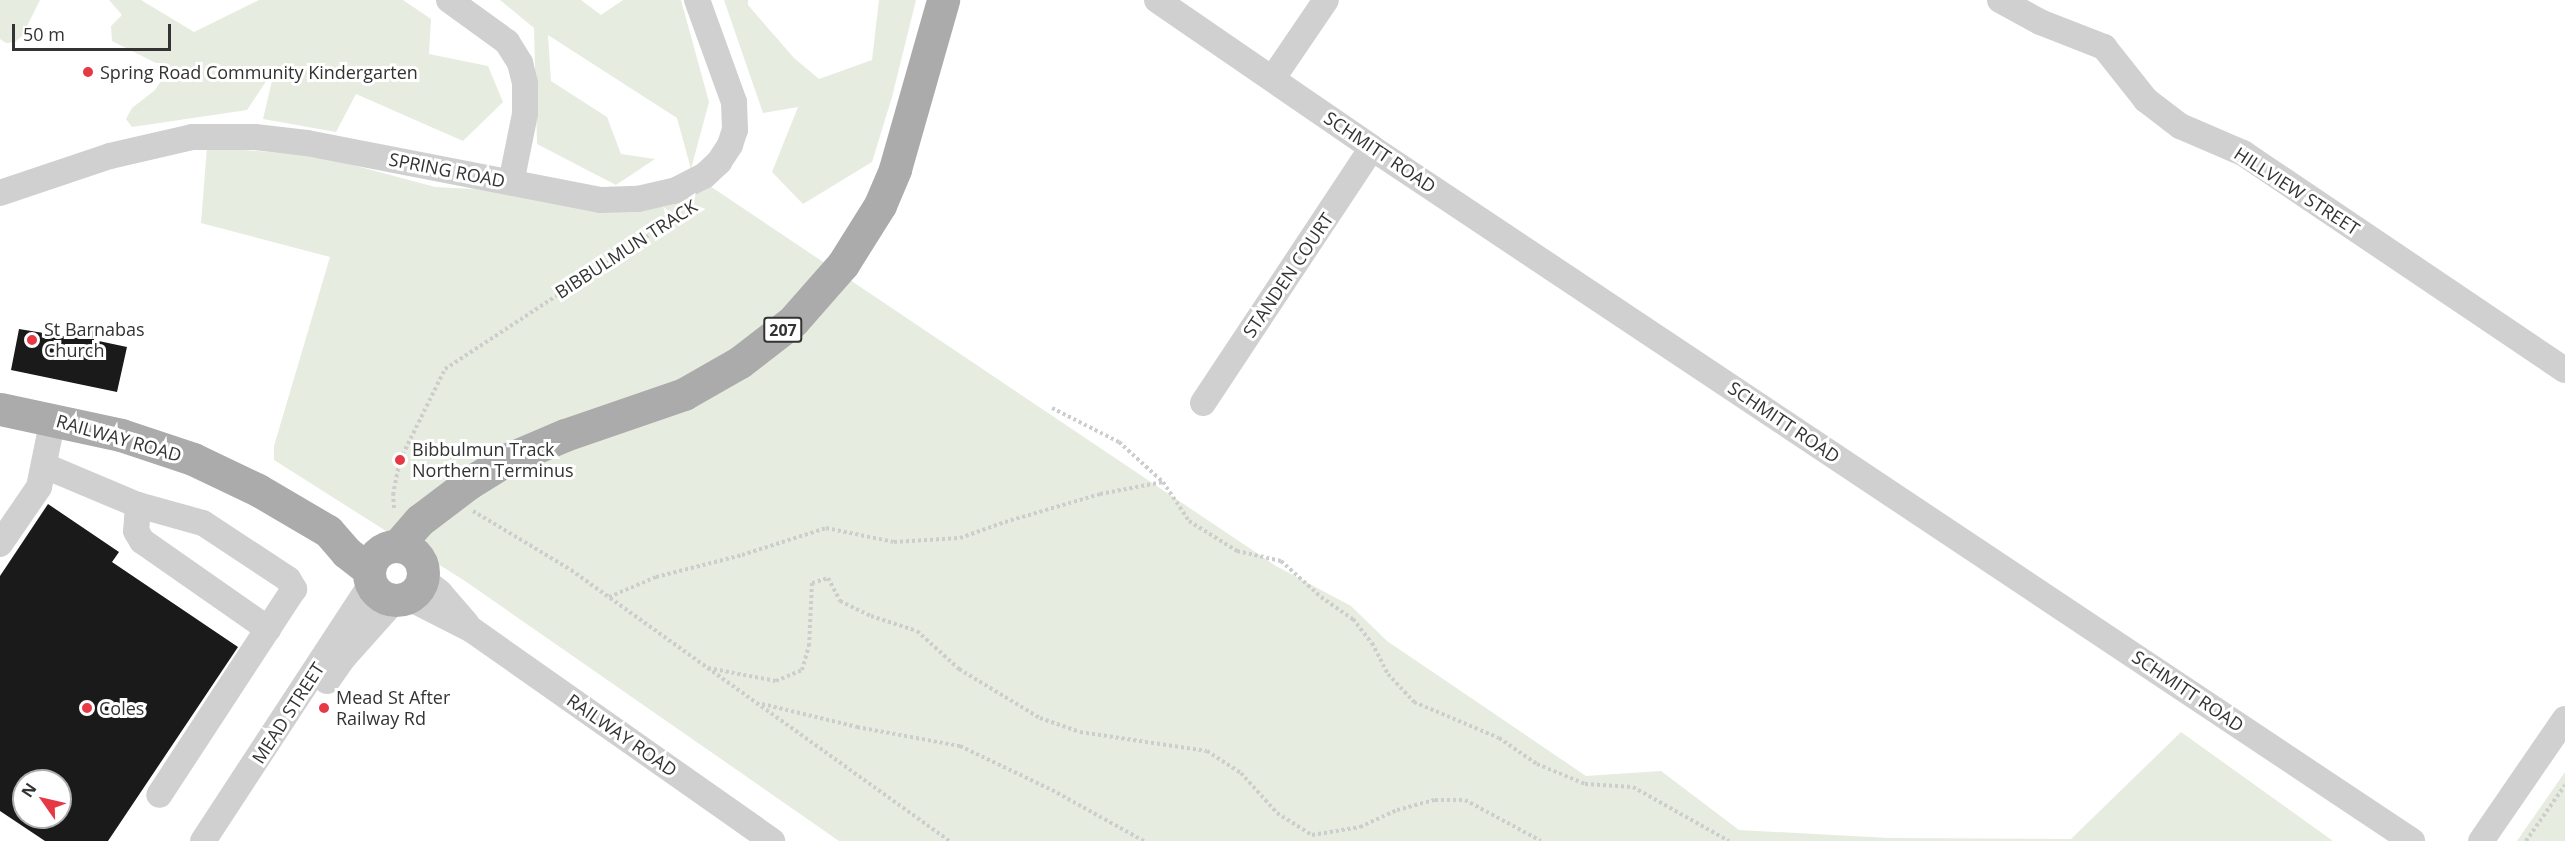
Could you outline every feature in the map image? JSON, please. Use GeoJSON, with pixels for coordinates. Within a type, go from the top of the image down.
{"type":"FeatureCollection","features":[{"type":"Feature","properties":{"kind":"main road","name":"207"},"geometry":{"type":"LineString","coordinates":[[396,568],[420,520],[488,471],[534,447],[684,394],[717,377],[770,341],[793,321],[843,264],[880,205],[895,169],[943,0]]}},
{"type":"Feature","properties":{"kind":"main road","name":"RAILWAY ROAD"},"geometry":{"type":"LineString","coordinates":[[0,409],[53,419],[137,440],[193,459],[258,490],[328,531],[346,552],[396,568]]}},
{"type":"Feature","properties":{"kind":"street"},"geometry":{"type":"LineString","coordinates":[[449,0],[507,42],[520,63],[525,83],[525,114],[511,183]]}},
{"type":"Feature","properties":{"kind":"street","name":"SPRING ROAD"},"geometry":{"type":"LineString","coordinates":[[0,193],[110,156],[192,137],[255,137],[307,143],[601,200],[638,199],[674,191],[704,176],[719,162],[730,145],[735,130],[734,102],[697,0]]}},
{"type":"Feature","properties":{"kind":"street","name":"SCHMITT ROAD"},"geometry":{"type":"LineString","coordinates":[[1157,0],[1372,148],[2412,841]]}},
{"type":"Feature","properties":{"kind":"street"},"geometry":{"type":"LineString","coordinates":[[1273,78],[1326,0]]}},
{"type":"Feature","properties":{"kind":"street","name":"HILLVIEW STREET"},"geometry":{"type":"LineString","coordinates":[[2000,0],[2040,22],[2104,47],[2145,100],[2180,126],[2243,153],[2565,370]]}},
{"type":"Feature","properties":{"kind":"street","name":"STANDEN COURT"},"geometry":{"type":"LineString","coordinates":[[1203,403],[1372,148]]}},
{"type":"Feature","properties":{"kind":"street"},"geometry":{"type":"LineString","coordinates":[[0,544],[39,487],[53,419]]}},
{"type":"Feature","properties":{"kind":"street"},"geometry":{"type":"LineString","coordinates":[[45,466],[138,505],[194,519],[293,583],[294,589],[159,795]]}},
{"type":"Feature","properties":{"kind":"street"},"geometry":{"type":"LineString","coordinates":[[138,505],[136,531],[142,541],[268,629]]}},
{"type":"Feature","properties":{"kind":"street","name":"RAILWAY ROAD"},"geometry":{"type":"LineString","coordinates":[[396,568],[440,593],[472,630],[772,841]]}},
{"type":"Feature","properties":{"kind":"street","name":"MEAD STREET"},"geometry":{"type":"LineString","coordinates":[[203,841],[396,568]]}},
{"type":"Feature","properties":{"kind":"street","name":"MEAD STREET"},"geometry":{"type":"LineString","coordinates":[[220,841],[344,657],[396,568]]}},
{"type":"Feature","properties":{"kind":"street"},"geometry":{"type":"LineString","coordinates":[[2481,841],[2565,719]]}},
{"type":"Feature","properties":{"kind":"path","name":"BIBBULMUN TRACK"},"geometry":{"type":"LineString","coordinates":[[396,568],[393,495],[400,460],[445,369],[689,209]]}},
{"type":"Feature","properties":{"kind":"path"},"geometry":{"type":"LineString","coordinates":[[1052,408],[1119,442],[1163,482],[1190,521],[1236,551],[1281,561],[1321,597],[1353,619],[1372,643],[1388,674],[1414,702],[1499,738],[1538,764],[1585,784],[1633,787],[1729,841]]}},
{"type":"Feature","properties":{"kind":"path"},"geometry":{"type":"LineString","coordinates":[[608,597],[656,577],[741,555],[826,528],[894,542],[960,538],[1100,494],[1163,482]]}},
{"type":"Feature","properties":{"kind":"path"},"geometry":{"type":"LineString","coordinates":[[452,498],[571,570],[950,841]]}},
{"type":"Feature","properties":{"kind":"path"},"geometry":{"type":"LineString","coordinates":[[708,668],[777,681],[802,670],[810,646],[812,583],[828,578],[840,601],[871,616],[917,631],[959,669],[1040,718],[1080,732],[1207,752],[1241,773],[1277,813],[1312,835],[1360,827],[1397,810],[1435,800],[1465,800],[1541,841]]}},
{"type":"Feature","properties":{"kind":"path"},"geometry":{"type":"LineString","coordinates":[[758,703],[857,727],[960,746],[1052,790],[1144,841]]}},
{"type":"Feature","properties":{"kind":"path"},"geometry":{"type":"LineString","coordinates":[[2526,841],[2565,785]]}},
{"type":"Feature","properties":{"kind":"shaded area"},"geometry":{"type":"Polygon","coordinates":[[[0,0],[40,0],[22,36],[15,42],[6,43],[0,39],[0,0]]]}},
{"type":"Feature","properties":{"kind":"shaded area"},"geometry":{"type":"Polygon","coordinates":[[[109,0],[141,0],[194,32],[259,0],[403,0],[431,19],[429,54],[488,66],[503,102],[463,141],[356,94],[336,132],[263,119],[275,68],[247,110],[132,127],[126,119],[132,108],[155,90],[163,78],[160,65],[112,41],[111,26],[122,15],[109,0]]]}},
{"type":"Feature","properties":{"kind":"shaded area"},"geometry":{"type":"Polygon","coordinates":[[[500,0],[581,0],[601,15],[623,0],[681,0],[709,102],[691,169],[677,118],[548,35],[551,81],[607,117],[621,154],[655,159],[616,185],[537,144],[534,28],[500,0]]]}},
{"type":"Feature","properties":{"kind":"shaded area"},"geometry":{"type":"Polygon","coordinates":[[[724,0],[748,0],[748,5],[794,58],[819,79],[872,60],[879,0],[916,0],[892,97],[872,162],[803,204],[772,172],[798,107],[763,113],[724,0]]]}},
{"type":"Feature","properties":{"kind":"shaded area"},"geometry":{"type":"Polygon","coordinates":[[[207,147],[319,156],[435,187],[511,191],[626,211],[698,178],[1276,566],[1351,606],[1387,641],[1586,776],[1661,771],[1739,830],[1889,838],[2071,839],[2181,732],[2333,841],[839,841],[465,581],[274,460],[274,446],[330,257],[201,223],[207,147]]]}},
{"type":"Feature","properties":{"kind":"shaded area"},"geometry":{"type":"Polygon","coordinates":[[[2565,772],[2565,841],[2517,841],[2565,772]]]}},
{"type":"Feature","properties":{"kind":"building"},"geometry":{"type":"Polygon","coordinates":[[[70,323],[94,327],[94,340],[127,347],[117,392],[11,370],[19,329],[68,337],[70,323]]]}},
{"type":"Feature","properties":{"kind":"building"},"geometry":{"type":"Polygon","coordinates":[[[48,504],[119,552],[112,562],[238,647],[108,841],[45,841],[27,829],[72,829],[72,769],[12,769],[12,819],[0,811],[0,576],[48,504]]]}},
{"type":"Feature","properties":{"kind":"place","name":"Spring Road Community Kindergarten"},"geometry":{"type":"Point","coordinates":[88,72]}},
{"type":"Feature","properties":{"kind":"place","name":"St Barnabas Church"},"geometry":{"type":"Point","coordinates":[32,340]}},
{"type":"Feature","properties":{"kind":"place","name":"Bibbulmun Track Northern Terminus"},"geometry":{"type":"Point","coordinates":[400,460]}},
{"type":"Feature","properties":{"kind":"place","name":"Coles"},"geometry":{"type":"Point","coordinates":[87,708]}},
{"type":"Feature","properties":{"kind":"place","name":"Mead St After Railway Rd"},"geometry":{"type":"Point","coordinates":[324,708]}}]}
